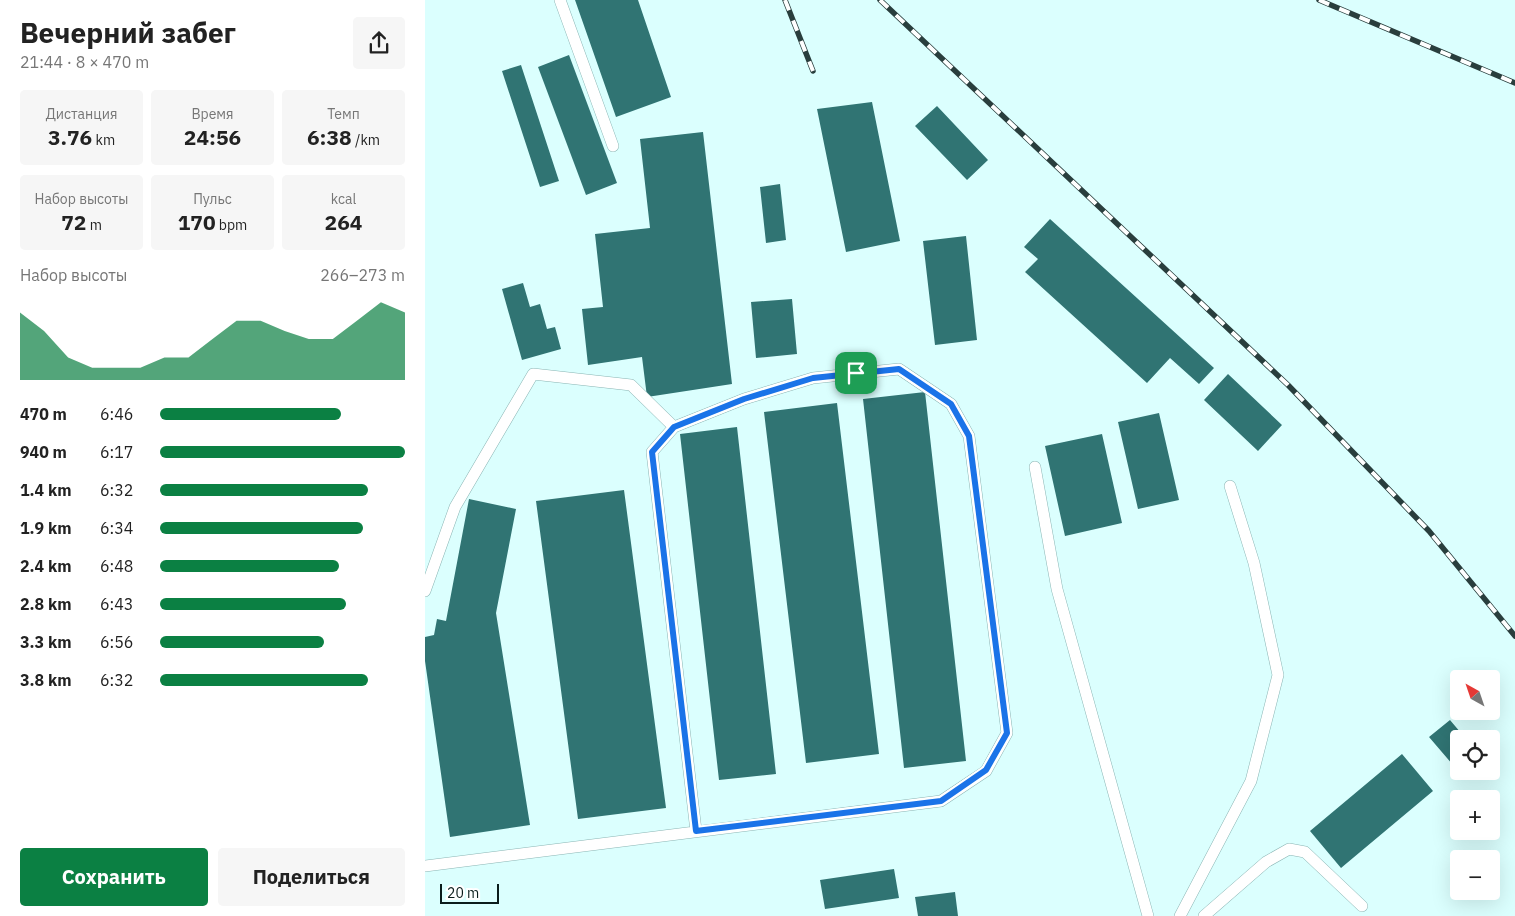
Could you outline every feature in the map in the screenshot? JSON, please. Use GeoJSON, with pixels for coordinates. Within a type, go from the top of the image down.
{"type":"FeatureCollection","features":[{"type":"Feature","properties":{"kind":"lane"},"geometry":{"type":"LineString","coordinates":[[560,0],[613,146]]}},
{"type":"Feature","properties":{"kind":"lane"},"geometry":{"type":"LineString","coordinates":[[425,866],[941,801],[986,770],[1007,733],[969,436],[951,404],[899,369],[813,378],[744,399],[674,427],[652,452],[696,831]]}},
{"type":"Feature","properties":{"kind":"lane"},"geometry":{"type":"LineString","coordinates":[[425,591],[455,507],[533,374],[631,385],[674,427]]}},
{"type":"Feature","properties":{"kind":"lane"},"geometry":{"type":"LineString","coordinates":[[1035,467],[1057,589],[1148,916]]}},
{"type":"Feature","properties":{"kind":"lane"},"geometry":{"type":"LineString","coordinates":[[1180,916],[1251,781],[1277,675],[1254,563],[1230,486]]}},
{"type":"Feature","properties":{"kind":"lane"},"geometry":{"type":"LineString","coordinates":[[1204,916],[1266,862],[1289,849],[1305,852],[1362,906]]}},
{"type":"Feature","properties":{"kind":"building"},"geometry":{"type":"Polygon","coordinates":[[[575,0],[638,0],[671,97],[616,117],[575,0]]]}},
{"type":"Feature","properties":{"kind":"building"},"geometry":{"type":"Polygon","coordinates":[[[569,55],[617,183],[586,195],[538,67],[569,55]]]}},
{"type":"Feature","properties":{"kind":"building"},"geometry":{"type":"Polygon","coordinates":[[[521,65],[559,181],[540,187],[502,71],[521,65]]]}},
{"type":"Feature","properties":{"kind":"building"},"geometry":{"type":"Polygon","coordinates":[[[872,102],[900,241],[846,252],[817,109],[872,102]]]}},
{"type":"Feature","properties":{"kind":"building"},"geometry":{"type":"Polygon","coordinates":[[[937,106],[988,160],[967,180],[915,126],[937,106]]]}},
{"type":"Feature","properties":{"kind":"building"},"geometry":{"type":"Polygon","coordinates":[[[703,132],[732,384],[647,397],[642,357],[588,365],[582,309],[603,307],[595,234],[650,228],[640,139],[703,132]]]}},
{"type":"Feature","properties":{"kind":"building"},"geometry":{"type":"Polygon","coordinates":[[[780,184],[786,240],[766,243],[760,187],[780,184]]]}},
{"type":"Feature","properties":{"kind":"building"},"geometry":{"type":"Polygon","coordinates":[[[1050,219],[1214,368],[1199,384],[1170,358],[1147,383],[1025,272],[1038,259],[1024,247],[1050,219]]]}},
{"type":"Feature","properties":{"kind":"building"},"geometry":{"type":"Polygon","coordinates":[[[966,236],[977,340],[935,345],[923,241],[966,236]]]}},
{"type":"Feature","properties":{"kind":"building"},"geometry":{"type":"Polygon","coordinates":[[[523,283],[530,307],[540,304],[547,329],[555,327],[561,349],[522,360],[502,289],[523,283]]]}},
{"type":"Feature","properties":{"kind":"building"},"geometry":{"type":"Polygon","coordinates":[[[792,299],[797,354],[756,358],[751,302],[792,299]]]}},
{"type":"Feature","properties":{"kind":"building"},"geometry":{"type":"Polygon","coordinates":[[[1228,374],[1282,425],[1258,451],[1204,400],[1228,374]]]}},
{"type":"Feature","properties":{"kind":"building"},"geometry":{"type":"Polygon","coordinates":[[[925,392],[966,761],[904,768],[863,399],[925,392]]]}},
{"type":"Feature","properties":{"kind":"building"},"geometry":{"type":"Polygon","coordinates":[[[837,403],[879,754],[806,763],[764,412],[837,403]]]}},
{"type":"Feature","properties":{"kind":"building"},"geometry":{"type":"Polygon","coordinates":[[[1159,413],[1179,500],[1138,509],[1118,422],[1159,413]]]}},
{"type":"Feature","properties":{"kind":"building"},"geometry":{"type":"Polygon","coordinates":[[[737,427],[776,774],[719,780],[680,434],[737,427]]]}},
{"type":"Feature","properties":{"kind":"building"},"geometry":{"type":"Polygon","coordinates":[[[1102,434],[1122,523],[1065,536],[1045,446],[1102,434]]]}},
{"type":"Feature","properties":{"kind":"building"},"geometry":{"type":"Polygon","coordinates":[[[624,490],[666,808],[578,819],[536,501],[624,490]]]}},
{"type":"Feature","properties":{"kind":"building"},"geometry":{"type":"Polygon","coordinates":[[[469,499],[516,509],[496,613],[530,825],[450,837],[425,661],[425,637],[434,635],[437,619],[446,621],[469,499]]]}},
{"type":"Feature","properties":{"kind":"building"},"geometry":{"type":"Polygon","coordinates":[[[1450,720],[1458,730],[1450,730],[1450,762],[1429,737],[1450,720]]]}},
{"type":"Feature","properties":{"kind":"building"},"geometry":{"type":"Polygon","coordinates":[[[1402,754],[1433,791],[1341,868],[1310,831],[1402,754]]]}},
{"type":"Feature","properties":{"kind":"building"},"geometry":{"type":"Polygon","coordinates":[[[894,869],[899,898],[825,909],[820,880],[894,869]]]}},
{"type":"Feature","properties":{"kind":"building"},"geometry":{"type":"Polygon","coordinates":[[[955,892],[958,916],[918,916],[915,897],[955,892]]]}},
{"type":"Feature","properties":{"kind":"railway"},"geometry":{"type":"LineString","coordinates":[[785,0],[813,71]]}},
{"type":"Feature","properties":{"kind":"railway"},"geometry":{"type":"LineString","coordinates":[[880,0],[1288,385],[1429,531],[1515,636]]}},
{"type":"Feature","properties":{"kind":"railway"},"geometry":{"type":"LineString","coordinates":[[1319,0],[1515,83]]}},
{"type":"Feature","properties":{"kind":"route"},"geometry":{"type":"LineString","coordinates":[[899,369],[951,404],[969,436],[1007,733],[986,770],[941,801],[696,831],[652,452],[674,427],[744,399],[813,378],[856,373],[899,369]]}}]}
